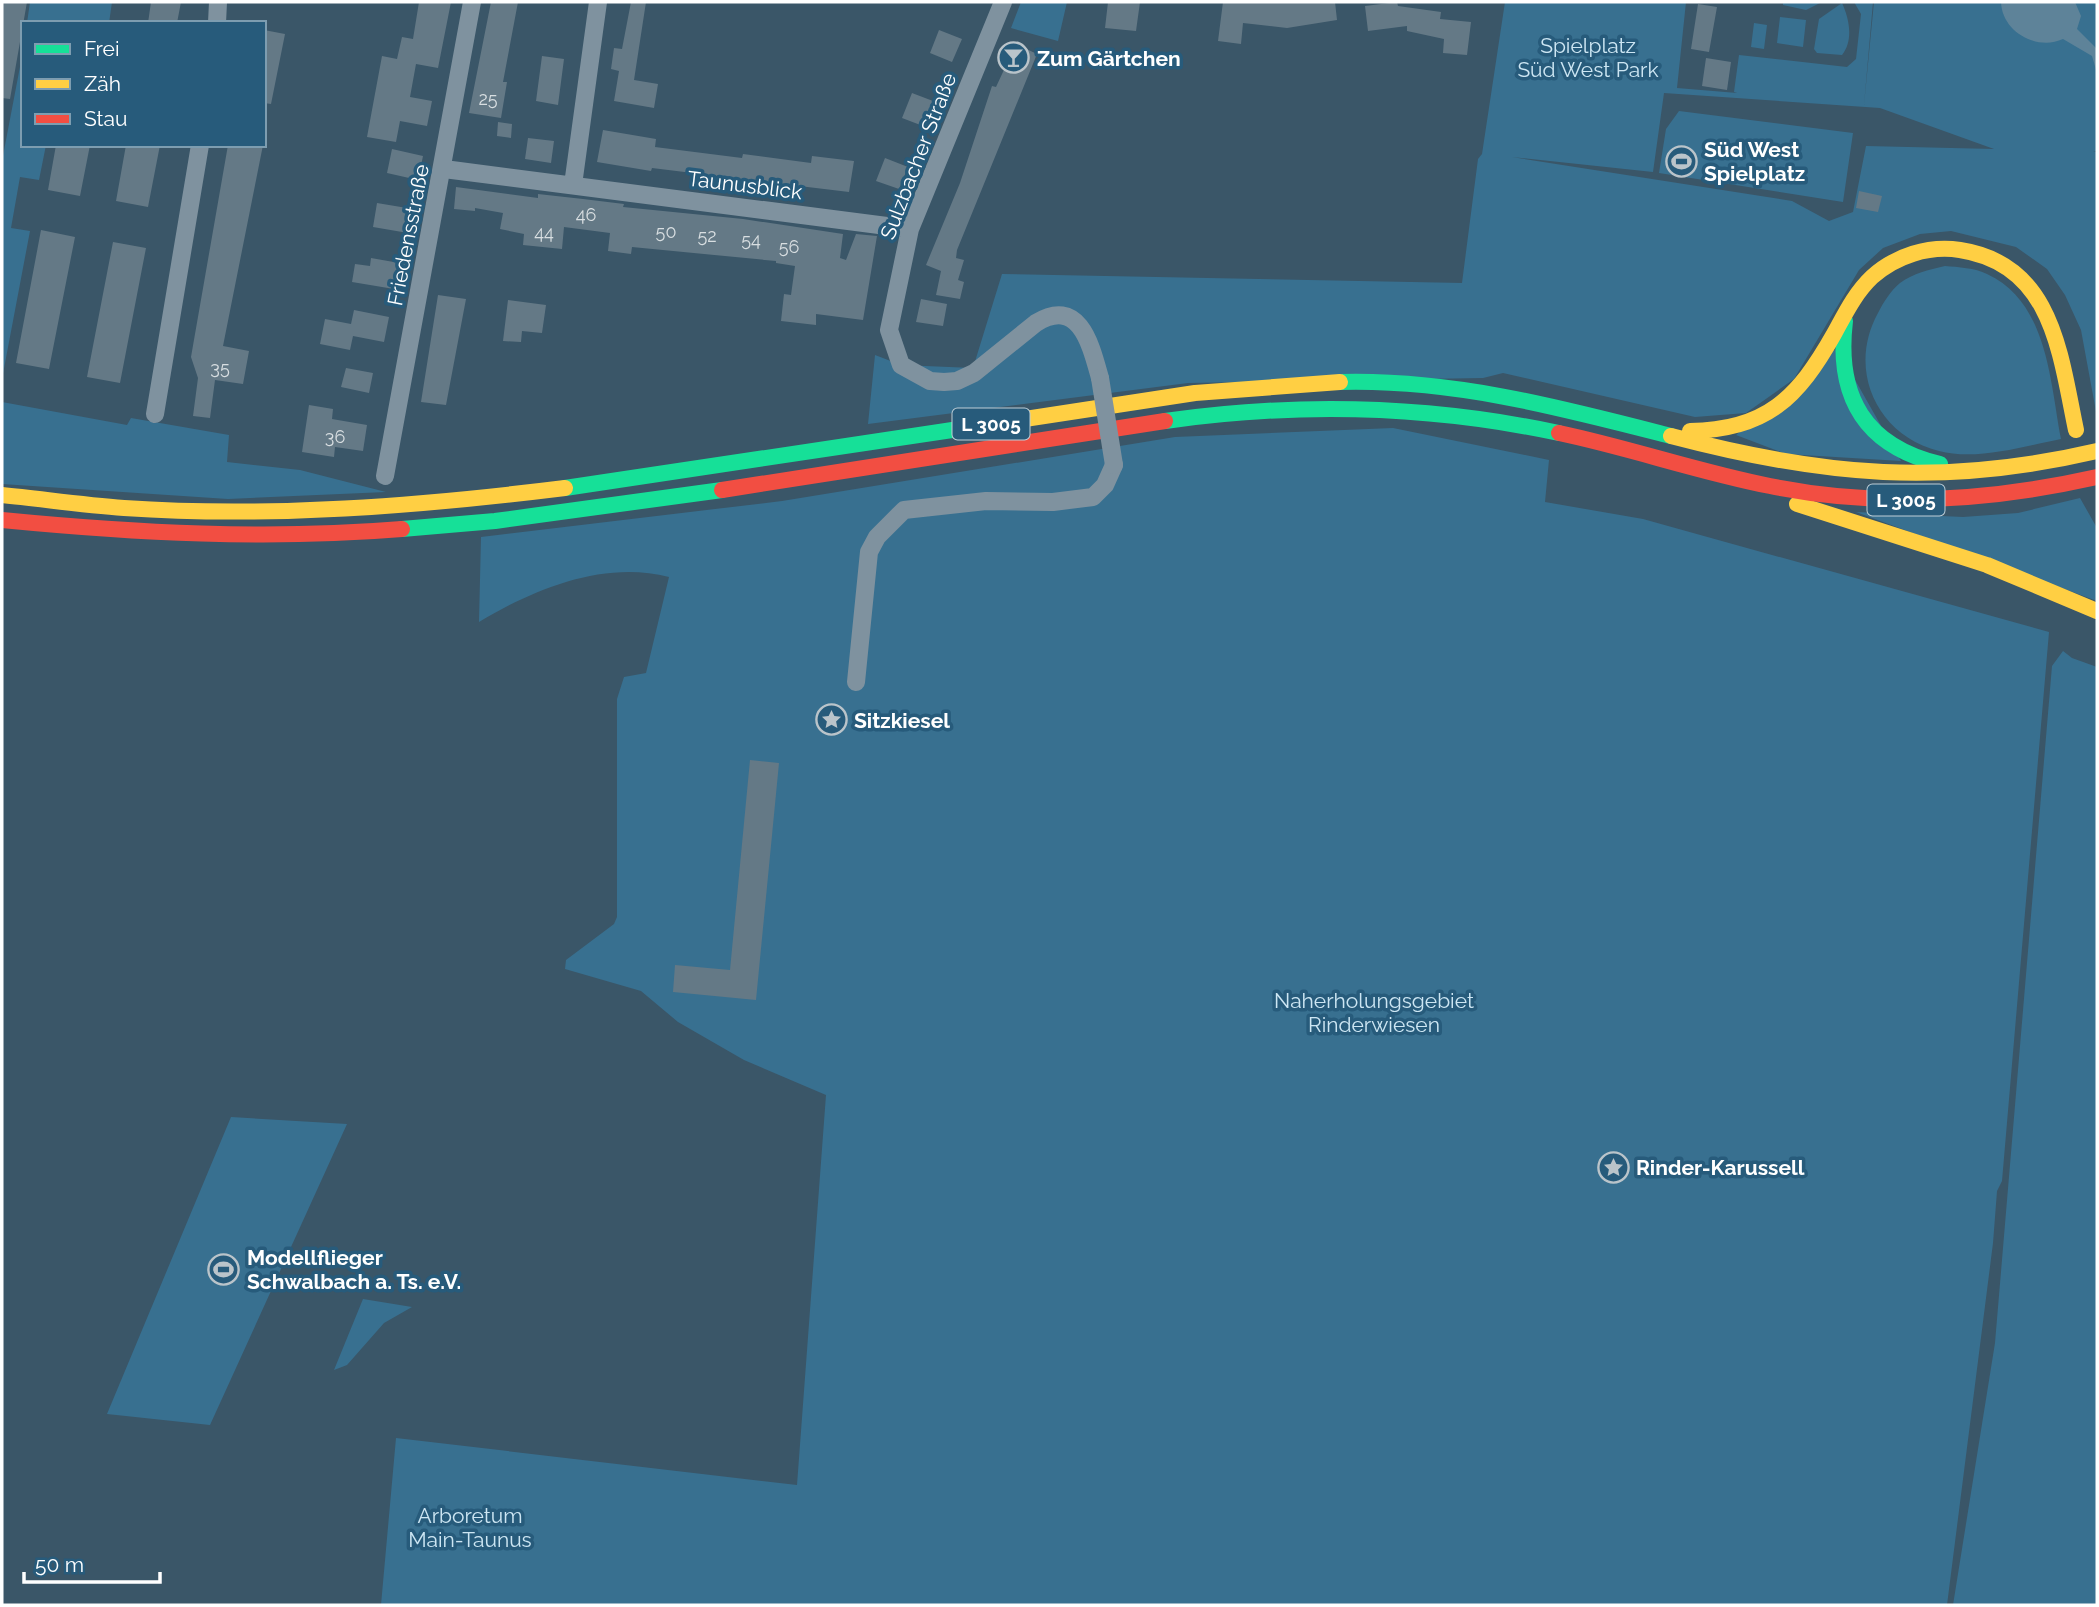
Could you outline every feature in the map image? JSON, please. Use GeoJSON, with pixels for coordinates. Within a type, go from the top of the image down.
{"type":"FeatureCollection","features":[{"type":"Feature","properties":{"kind":"highway"},"geometry":{"type":"LineString","coordinates":[[1652,430],[1708,432],[1756,423],[1797,391],[1848,309],[1875,275],[1913,254],[1956,248],[1997,260],[2021,276],[2047,311],[2076,430]]}},
{"type":"Feature","properties":{"kind":"highway"},"geometry":{"type":"LineString","coordinates":[[1848,309],[1842,354],[1844,378],[1854,404],[1869,428],[1886,444],[1906,455],[1974,473]]}},
{"type":"Feature","properties":{"kind":"highway","name":"L 3005"},"geometry":{"type":"LineString","coordinates":[[2,495],[112,507],[213,512],[338,509],[416,503],[638,477],[1225,388],[1330,382],[1408,383],[1492,393],[1652,430],[1752,457],[1835,470],[1906,474],[1974,473],[2020,468],[2097,452]]}},
{"type":"Feature","properties":{"kind":"highway","name":"L 3005"},"geometry":{"type":"LineString","coordinates":[[2,520],[113,533],[212,536],[341,534],[420,528],[644,500],[1175,422],[1332,407],[1385,408],[1483,418],[1572,436],[1716,474],[1790,489],[1908,500],[1979,498],[2097,477]]}},
{"type":"Feature","properties":{"kind":"highway"},"geometry":{"type":"LineString","coordinates":[[1716,474],[1872,530],[2018,575],[2061,592],[2097,611]]}},
{"type":"Feature","properties":{"kind":"street"},"geometry":{"type":"LineString","coordinates":[[217,21],[218,2]]}},
{"type":"Feature","properties":{"kind":"street","name":"Friedensstraße"},"geometry":{"type":"LineString","coordinates":[[385,476],[444,169],[472,2]]}},
{"type":"Feature","properties":{"kind":"street"},"geometry":{"type":"LineString","coordinates":[[573,186],[598,2]]}},
{"type":"Feature","properties":{"kind":"street","name":"Sulzbacher Straße"},"geometry":{"type":"LineString","coordinates":[[856,682],[869,552],[877,537],[904,510],[986,501],[1053,502],[1093,497],[1105,485],[1114,465],[1100,378],[1087,336],[1072,319],[1060,315],[1047,316],[1027,328],[974,373],[957,380],[930,381],[901,365],[888,330],[910,229],[1003,2]]}},
{"type":"Feature","properties":{"kind":"street"},"geometry":{"type":"LineString","coordinates":[[155,414],[200,147]]}},
{"type":"Feature","properties":{"kind":"street","name":"Taunusblick"},"geometry":{"type":"LineString","coordinates":[[444,169],[910,229]]}},
{"type":"Feature","properties":{"kind":"green space"},"geometry":{"type":"Polygon","coordinates":[[[30,2],[112,2],[109,21],[27,21],[30,2]]]}},
{"type":"Feature","properties":{"kind":"green space"},"geometry":{"type":"Polygon","coordinates":[[[1021,2],[1067,2],[1058,41],[1011,28],[1021,2]]]}},
{"type":"Feature","properties":{"kind":"green space","name":"Spielplatz Süd West Park"},"geometry":{"type":"Polygon","coordinates":[[[1505,2],[1686,2],[1677,88],[1737,93],[1734,92],[1739,55],[1847,67],[1856,59],[1861,14],[1854,2],[1873,2],[1864,105],[1874,2],[2097,2],[2097,151],[2093,152],[2097,152],[2097,417],[2081,330],[2065,295],[2047,269],[2016,247],[1951,231],[1920,234],[1883,248],[1859,270],[1794,379],[1746,413],[1695,417],[1503,373],[1483,378],[1188,383],[868,424],[875,355],[901,365],[973,368],[1002,274],[1462,283],[1478,159],[1482,154],[1505,2]],[[1664,93],[1653,172],[1512,157],[1792,201],[1829,221],[1853,212],[1866,146],[1994,149],[1880,108],[1664,93]]]}},
{"type":"Feature","properties":{"kind":"green space"},"geometry":{"type":"Polygon","coordinates":[[[1783,2],[1822,2],[1806,10],[1783,5],[1783,2]]]}},
{"type":"Feature","properties":{"kind":"green space"},"geometry":{"type":"Polygon","coordinates":[[[1842,3],[1849,29],[1846,49],[1842,55],[1817,53],[1814,49],[1819,19],[1842,3]]]}},
{"type":"Feature","properties":{"kind":"green space"},"geometry":{"type":"Polygon","coordinates":[[[1780,17],[1806,20],[1803,47],[1777,43],[1780,17]]]}},
{"type":"Feature","properties":{"kind":"green space"},"geometry":{"type":"Polygon","coordinates":[[[1754,23],[1767,25],[1764,49],[1751,47],[1754,23]]]}},
{"type":"Feature","properties":{"kind":"green space"},"geometry":{"type":"Polygon","coordinates":[[[21,61],[21,147],[46,147],[39,180],[20,177],[11,228],[30,231],[2,379],[2,161],[21,61]]]}},
{"type":"Feature","properties":{"kind":"green space"},"geometry":{"type":"Polygon","coordinates":[[[1679,111],[1853,133],[1843,202],[1659,173],[1666,129],[1679,111]]]}},
{"type":"Feature","properties":{"kind":"green space"},"geometry":{"type":"Polygon","coordinates":[[[1945,266],[1972,269],[1987,274],[2007,287],[2023,304],[2043,346],[2061,439],[2000,451],[1954,454],[1917,443],[1899,431],[1884,415],[1873,397],[1867,377],[1869,334],[1882,305],[1897,286],[1916,274],[1945,266]]]}},
{"type":"Feature","properties":{"kind":"green space"},"geometry":{"type":"Polygon","coordinates":[[[1837,348],[1901,461],[1786,454],[1736,435],[1837,348]]]}},
{"type":"Feature","properties":{"kind":"green space"},"geometry":{"type":"Polygon","coordinates":[[[2,402],[127,425],[131,418],[229,435],[227,462],[300,470],[386,492],[228,499],[2,484],[2,402]]]}},
{"type":"Feature","properties":{"kind":"green space","name":"Naherholungsgebiet Rinderwiesen"},"geometry":{"type":"Polygon","coordinates":[[[1393,428],[1549,460],[1545,502],[1643,519],[2049,632],[2002,1181],[1997,1191],[1993,1243],[1947,1605],[381,1605],[396,1438],[797,1485],[826,1095],[744,1060],[678,1022],[641,991],[565,969],[566,960],[614,924],[617,917],[617,699],[624,677],[646,673],[669,577],[620,572],[595,575],[546,589],[479,622],[481,537],[782,501],[1175,437],[1393,428]]]}},
{"type":"Feature","properties":{"kind":"green space"},"geometry":{"type":"Polygon","coordinates":[[[2080,498],[2097,528],[2097,601],[1856,512],[1963,517],[2018,513],[2080,498]]]}},
{"type":"Feature","properties":{"kind":"green space"},"geometry":{"type":"Polygon","coordinates":[[[2063,651],[2072,658],[2097,667],[2097,1605],[1953,1605],[1995,1343],[2052,666],[2063,651]]]}},
{"type":"Feature","properties":{"kind":"green space","name":"Modellflieger Schwalbach a. Ts. e.V."},"geometry":{"type":"Polygon","coordinates":[[[231,1117],[347,1124],[210,1425],[107,1414],[231,1117]]]}},
{"type":"Feature","properties":{"kind":"green space"},"geometry":{"type":"Polygon","coordinates":[[[363,1299],[412,1307],[384,1323],[347,1365],[334,1370],[363,1299]]]}},
{"type":"Feature","properties":{"kind":"shaded area"},"geometry":{"type":"Polygon","coordinates":[[[2001,2],[2075,2],[2081,16],[2077,29],[2097,49],[2097,73],[2092,56],[2063,39],[2042,42],[2032,40],[2014,30],[2007,22],[2001,2]]]}},
{"type":"Feature","properties":{"kind":"building"},"geometry":{"type":"Polygon","coordinates":[[[2,2],[27,2],[24,21],[21,21],[21,36],[10,99],[2,98],[2,2]]]}},
{"type":"Feature","properties":{"kind":"building"},"geometry":{"type":"Polygon","coordinates":[[[151,2],[181,2],[177,21],[148,21],[151,2]]]}},
{"type":"Feature","properties":{"kind":"building"},"geometry":{"type":"Polygon","coordinates":[[[419,2],[451,2],[438,68],[416,64],[410,97],[432,101],[427,126],[400,121],[396,142],[367,137],[382,56],[397,59],[402,37],[413,39],[419,2]]]}},
{"type":"Feature","properties":{"kind":"building"},"geometry":{"type":"Polygon","coordinates":[[[491,2],[518,2],[503,82],[507,82],[501,118],[469,113],[491,2]]]}},
{"type":"Feature","properties":{"kind":"building"},"geometry":{"type":"Polygon","coordinates":[[[631,2],[646,2],[634,80],[658,84],[654,108],[614,101],[619,71],[611,69],[614,48],[622,49],[631,2]]]}},
{"type":"Feature","properties":{"kind":"building"},"geometry":{"type":"Polygon","coordinates":[[[1108,2],[1140,2],[1136,31],[1105,28],[1108,2]]]}},
{"type":"Feature","properties":{"kind":"building"},"geometry":{"type":"Polygon","coordinates":[[[1223,2],[1335,2],[1337,20],[1287,28],[1243,23],[1241,44],[1218,41],[1223,2]]]}},
{"type":"Feature","properties":{"kind":"building"},"geometry":{"type":"Polygon","coordinates":[[[1397,2],[1398,6],[1441,12],[1440,19],[1471,22],[1467,55],[1443,53],[1444,39],[1407,31],[1407,26],[1368,31],[1365,6],[1397,2]]]}},
{"type":"Feature","properties":{"kind":"building"},"geometry":{"type":"Polygon","coordinates":[[[1698,4],[1717,7],[1709,52],[1691,49],[1698,4]]]}},
{"type":"Feature","properties":{"kind":"building"},"geometry":{"type":"Polygon","coordinates":[[[266,30],[285,34],[271,104],[266,103],[266,30]]]}},
{"type":"Feature","properties":{"kind":"building"},"geometry":{"type":"Polygon","coordinates":[[[939,30],[962,39],[952,62],[930,53],[939,30]]]}},
{"type":"Feature","properties":{"kind":"building"},"geometry":{"type":"Polygon","coordinates":[[[1016,44],[1037,54],[957,250],[956,258],[964,260],[958,280],[964,282],[960,299],[936,295],[941,271],[926,265],[960,183],[992,86],[996,87],[1016,44]]]}},
{"type":"Feature","properties":{"kind":"building"},"geometry":{"type":"Polygon","coordinates":[[[542,56],[564,59],[558,105],[536,101],[542,56]]]}},
{"type":"Feature","properties":{"kind":"building"},"geometry":{"type":"Polygon","coordinates":[[[1706,58],[1731,62],[1727,90],[1702,86],[1706,58]]]}},
{"type":"Feature","properties":{"kind":"building"},"geometry":{"type":"Polygon","coordinates":[[[912,93],[933,101],[923,126],[902,118],[912,93]]]}},
{"type":"Feature","properties":{"kind":"building"},"geometry":{"type":"Polygon","coordinates":[[[498,122],[512,124],[511,138],[497,136],[498,122]]]}},
{"type":"Feature","properties":{"kind":"building"},"geometry":{"type":"Polygon","coordinates":[[[603,130],[656,139],[655,147],[742,158],[743,154],[811,163],[812,156],[854,161],[849,192],[652,168],[651,171],[597,162],[603,130]]]}},
{"type":"Feature","properties":{"kind":"building"},"geometry":{"type":"Polygon","coordinates":[[[528,138],[554,141],[551,163],[525,159],[528,138]]]}},
{"type":"Feature","properties":{"kind":"building"},"geometry":{"type":"Polygon","coordinates":[[[56,147],[90,147],[80,196],[48,190],[56,147]]]}},
{"type":"Feature","properties":{"kind":"building"},"geometry":{"type":"Polygon","coordinates":[[[126,147],[160,147],[148,207],[116,201],[126,147]]]}},
{"type":"Feature","properties":{"kind":"building"},"geometry":{"type":"Polygon","coordinates":[[[228,147],[263,147],[223,346],[249,351],[243,384],[215,380],[210,418],[193,416],[198,378],[191,357],[228,147]]]}},
{"type":"Feature","properties":{"kind":"building"},"geometry":{"type":"Polygon","coordinates":[[[392,149],[423,156],[418,180],[387,173],[392,149]]]}},
{"type":"Feature","properties":{"kind":"building"},"geometry":{"type":"Polygon","coordinates":[[[885,158],[908,167],[899,189],[876,181],[885,158]]]}},
{"type":"Feature","properties":{"kind":"building"},"geometry":{"type":"Polygon","coordinates":[[[456,187],[538,198],[538,194],[583,199],[624,204],[623,207],[743,219],[843,234],[840,258],[846,260],[856,234],[877,236],[863,320],[816,314],[816,325],[781,321],[784,294],[791,295],[795,266],[776,261],[632,247],[631,254],[608,251],[610,233],[564,227],[562,249],[523,245],[524,234],[500,229],[503,213],[475,208],[475,211],[454,209],[456,187]]]}},
{"type":"Feature","properties":{"kind":"building"},"geometry":{"type":"Polygon","coordinates":[[[1859,191],[1882,196],[1878,212],[1856,208],[1859,191]]]}},
{"type":"Feature","properties":{"kind":"building"},"geometry":{"type":"Polygon","coordinates":[[[377,203],[413,209],[408,233],[373,227],[377,203]]]}},
{"type":"Feature","properties":{"kind":"building"},"geometry":{"type":"Polygon","coordinates":[[[41,230],[75,237],[49,369],[16,363],[41,230]]]}},
{"type":"Feature","properties":{"kind":"building"},"geometry":{"type":"Polygon","coordinates":[[[113,242],[146,248],[120,383],[87,377],[113,242]]]}},
{"type":"Feature","properties":{"kind":"building"},"geometry":{"type":"Polygon","coordinates":[[[371,258],[405,264],[400,290],[352,282],[355,264],[370,266],[371,258]]]}},
{"type":"Feature","properties":{"kind":"building"},"geometry":{"type":"Polygon","coordinates":[[[438,295],[466,299],[446,405],[421,402],[438,295]]]}},
{"type":"Feature","properties":{"kind":"building"},"geometry":{"type":"Polygon","coordinates":[[[921,299],[947,304],[943,326],[916,322],[921,299]]]}},
{"type":"Feature","properties":{"kind":"building"},"geometry":{"type":"Polygon","coordinates":[[[508,300],[546,305],[542,333],[522,331],[521,342],[503,341],[508,300]]]}},
{"type":"Feature","properties":{"kind":"building"},"geometry":{"type":"Polygon","coordinates":[[[354,310],[389,317],[384,342],[353,336],[350,350],[320,344],[325,319],[351,324],[354,310]]]}},
{"type":"Feature","properties":{"kind":"building"},"geometry":{"type":"Polygon","coordinates":[[[346,368],[373,373],[369,393],[341,387],[346,368]]]}},
{"type":"Feature","properties":{"kind":"building"},"geometry":{"type":"Polygon","coordinates":[[[309,405],[333,409],[332,419],[367,425],[363,451],[335,447],[334,457],[302,452],[309,405]]]}},
{"type":"Feature","properties":{"kind":"building"},"geometry":{"type":"Polygon","coordinates":[[[750,760],[779,763],[756,1000],[673,992],[675,965],[730,970],[750,760]]]}},
{"type":"Feature","properties":{"kind":"traffic: fast"},"geometry":{"type":"LineString","coordinates":[[1845,321],[1843,348],[1846,373],[1851,395],[1861,414],[1875,431],[1892,445],[1914,456],[1940,464]]}},
{"type":"Feature","properties":{"kind":"traffic: fast"},"geometry":{"type":"LineString","coordinates":[[1340,382],[1382,382],[1466,390],[1589,415],[1671,436]]}},
{"type":"Feature","properties":{"kind":"traffic: fast"},"geometry":{"type":"LineString","coordinates":[[1165,421],[1264,411],[1362,409],[1460,417],[1559,433]]}},
{"type":"Feature","properties":{"kind":"traffic: fast"},"geometry":{"type":"LineString","coordinates":[[565,488],[999,423]]}},
{"type":"Feature","properties":{"kind":"traffic: fast"},"geometry":{"type":"LineString","coordinates":[[402,529],[495,521],[722,490]]}},
{"type":"Feature","properties":{"kind":"traffic: slow"},"geometry":{"type":"LineString","coordinates":[[1690,431],[1740,424],[1777,406],[1793,393],[1821,357],[1855,297],[1872,277],[1902,258],[1936,249],[1960,250],[1991,259],[2015,273],[2033,293],[2047,317],[2057,343],[2076,430]]}},
{"type":"Feature","properties":{"kind":"traffic: slow"},"geometry":{"type":"LineString","coordinates":[[999,423],[1195,393],[1340,382]]}},
{"type":"Feature","properties":{"kind":"traffic: slow"},"geometry":{"type":"LineString","coordinates":[[1671,436],[1780,460],[1883,472],[1935,473],[1987,469],[2097,451]]}},
{"type":"Feature","properties":{"kind":"traffic: slow"},"geometry":{"type":"LineString","coordinates":[[2,495],[124,508],[234,512],[400,505],[565,488]]}},
{"type":"Feature","properties":{"kind":"traffic: slow"},"geometry":{"type":"LineString","coordinates":[[1797,504],[1987,565],[2097,611]]}},
{"type":"Feature","properties":{"kind":"traffic: jam"},"geometry":{"type":"LineString","coordinates":[[722,490],[1165,421]]}},
{"type":"Feature","properties":{"kind":"traffic: jam"},"geometry":{"type":"LineString","coordinates":[[1559,433],[1770,486],[1852,497],[1934,499],[1975,496],[2016,492],[2097,477]]}},
{"type":"Feature","properties":{"kind":"traffic: jam"},"geometry":{"type":"LineString","coordinates":[[2,520],[202,534],[302,534],[402,529]]}},
{"type":"Feature","properties":{"kind":"place","name":"Zum Gärtchen"},"geometry":{"type":"Point","coordinates":[1014,58]}},
{"type":"Feature","properties":{"kind":"place","name":"Süd West Spielplatz"},"geometry":{"type":"Point","coordinates":[1681,161]}},
{"type":"Feature","properties":{"kind":"place","name":"Sitzkiesel"},"geometry":{"type":"Point","coordinates":[831,720]}},
{"type":"Feature","properties":{"kind":"place","name":"Rinder-Karussell"},"geometry":{"type":"Point","coordinates":[1613,1167]}},
{"type":"Feature","properties":{"kind":"place","name":"Modellflieger Schwalbach a. Ts. e.V."},"geometry":{"type":"Point","coordinates":[224,1269]}},
{"type":"Feature","properties":{"kind":"park label","name":"Arboretum Main-Taunus"},"geometry":{"type":"Point","coordinates":[470,1527]}}]}
